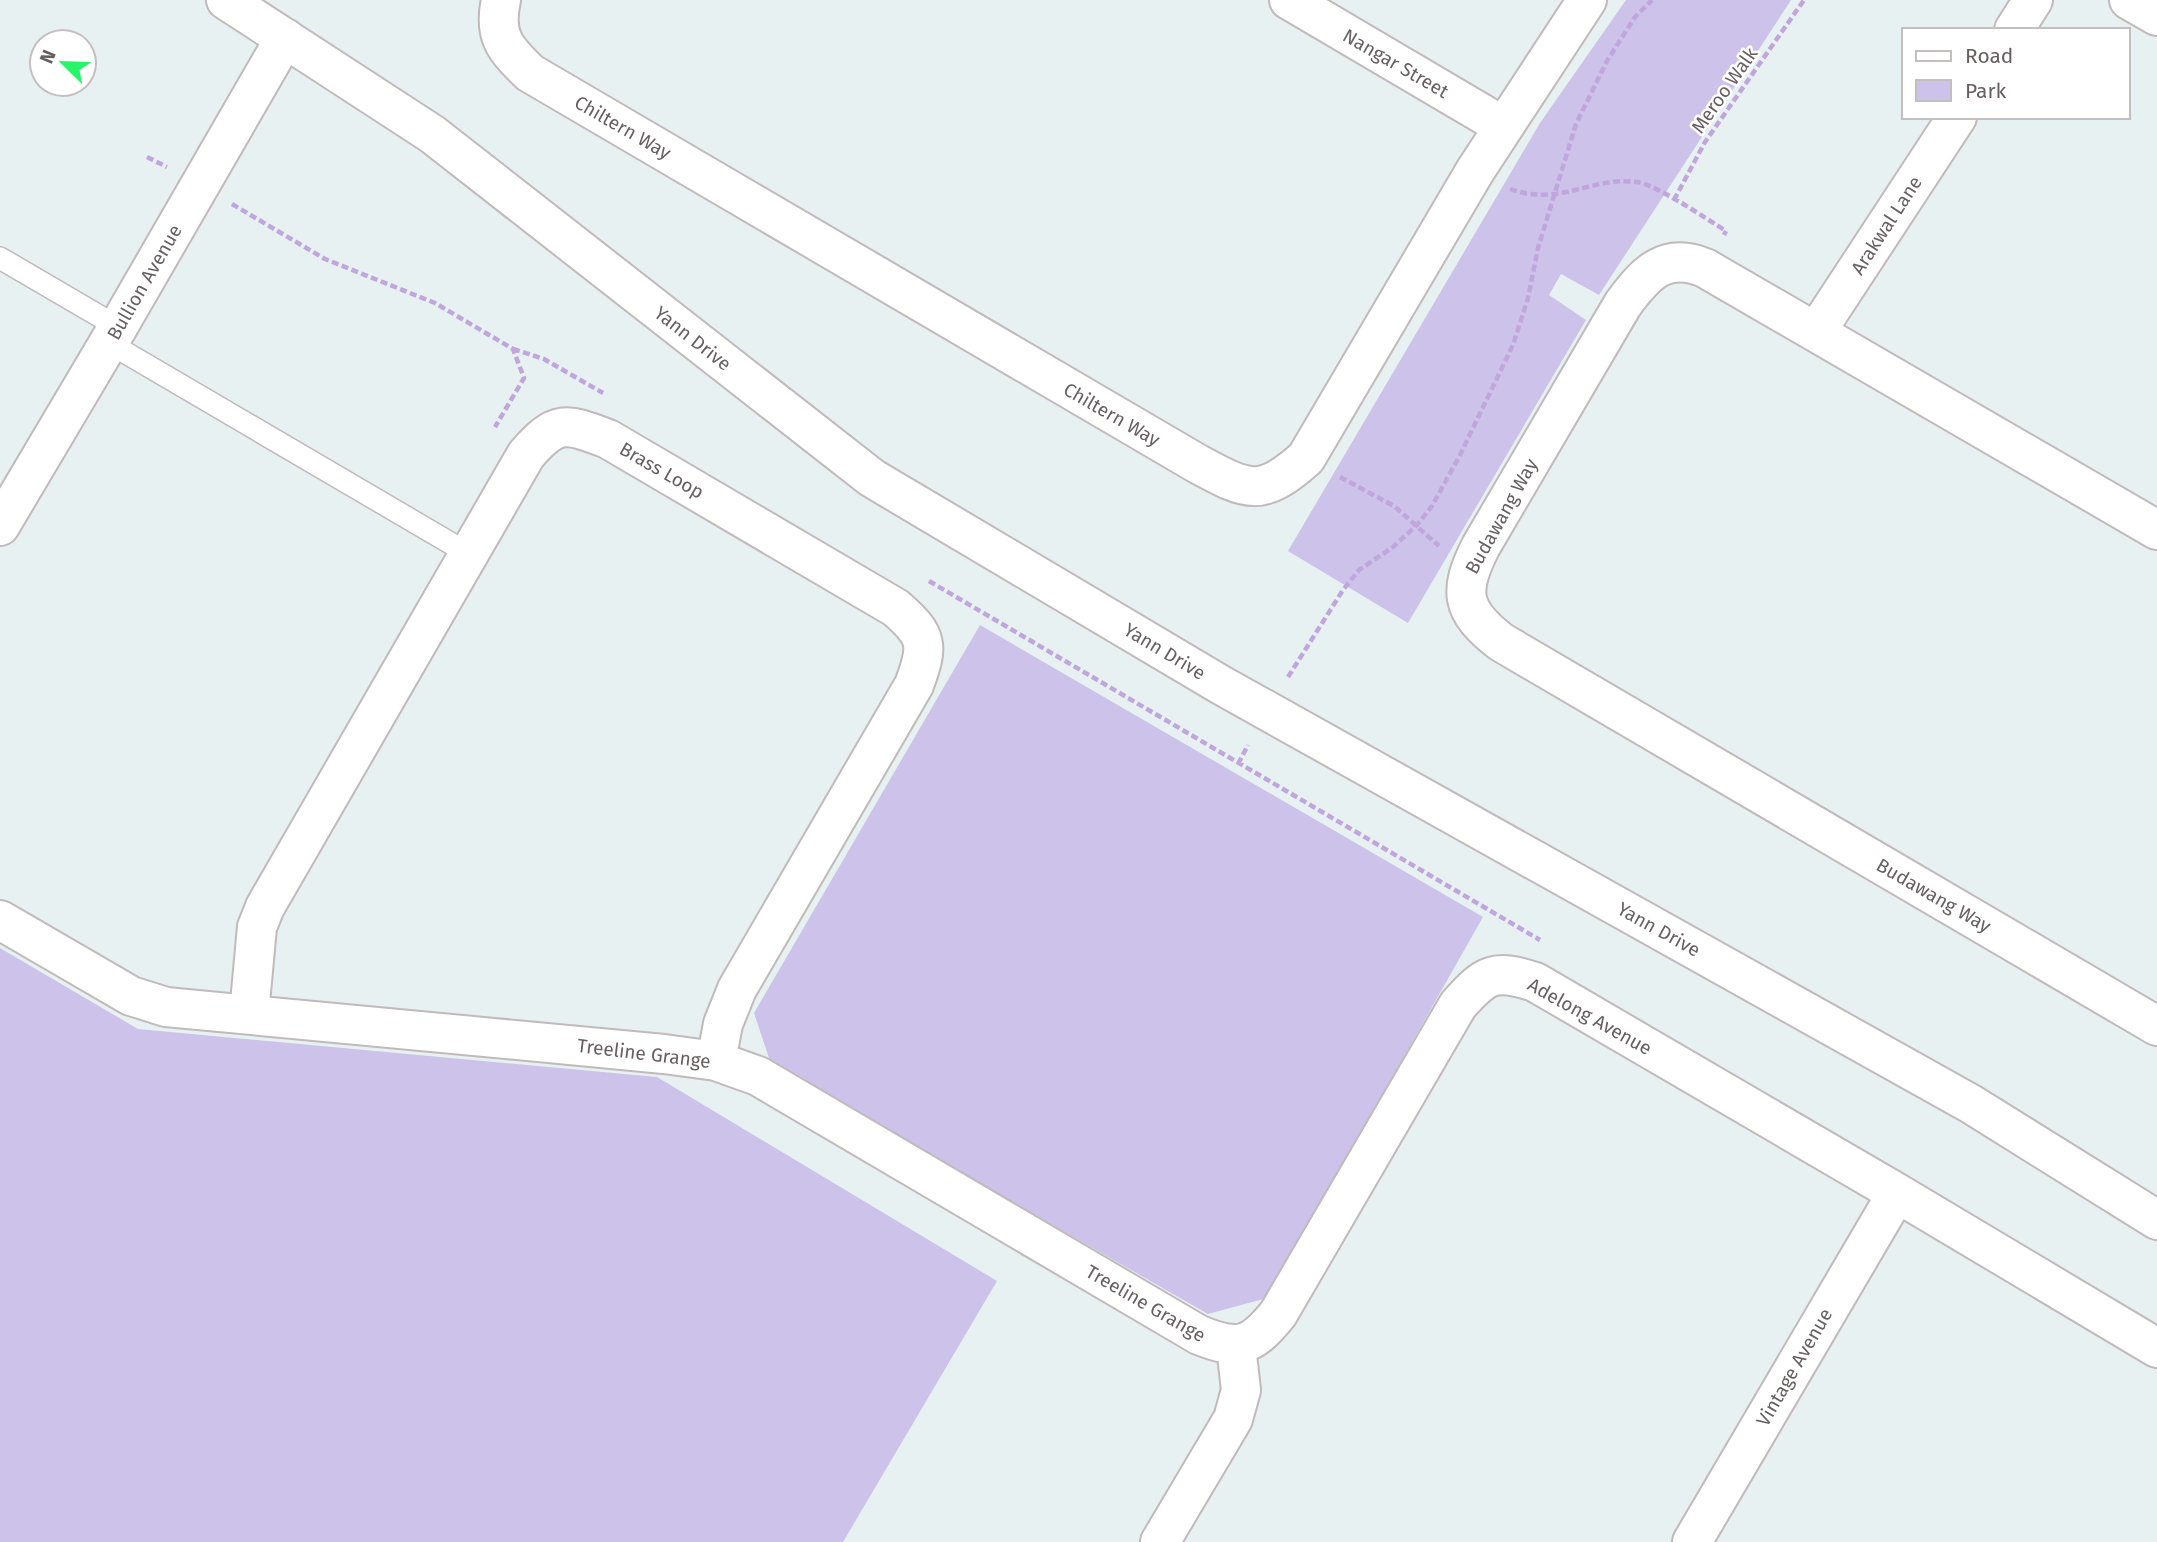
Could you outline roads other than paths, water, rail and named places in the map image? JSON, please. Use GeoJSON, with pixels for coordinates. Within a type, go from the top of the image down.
{"type":"FeatureCollection","features":[{"type":"Feature","properties":{"kind":"street","name":"Yann Drive"},"geometry":{"type":"LineString","coordinates":[[226,0],[432,134],[872,478],[1266,710],[1971,1104],[2157,1220]]}},
{"type":"Feature","properties":{"kind":"street","name":"Chiltern Way"},"geometry":{"type":"LineString","coordinates":[[500,0],[497,27],[507,51],[530,73],[1198,464],[1232,483],[1248,486],[1266,485],[1285,477],[1306,458],[1475,171],[1587,0]]}},
{"type":"Feature","properties":{"kind":"street","name":"Nangar Street"},"geometry":{"type":"LineString","coordinates":[[1289,0],[1503,126]]}},
{"type":"Feature","properties":{"kind":"street"},"geometry":{"type":"LineString","coordinates":[[2015,28],[2034,0]]}},
{"type":"Feature","properties":{"kind":"street"},"geometry":{"type":"LineString","coordinates":[[2129,0],[2157,16]]}},
{"type":"Feature","properties":{"kind":"street","name":"Bullion Avenue"},"geometry":{"type":"LineString","coordinates":[[0,526],[285,38]]}},
{"type":"Feature","properties":{"kind":"street","name":"Arakwal Lane"},"geometry":{"type":"LineString","coordinates":[[1816,332],[1956,119]]}},
{"type":"Feature","properties":{"kind":"street","name":"Budawang Way"},"geometry":{"type":"LineString","coordinates":[[2157,530],[1694,263],[1678,261],[1663,264],[1642,278],[1623,304],[1471,566],[1466,583],[1466,596],[1472,613],[1484,629],[1501,642],[2157,1026]]}},
{"type":"Feature","properties":{"kind":"street","name":"Brass Loop"},"geometry":{"type":"LineString","coordinates":[[249,1014],[257,927],[265,907],[526,455],[542,436],[567,426],[608,439],[896,608],[916,625],[924,642],[922,662],[914,685],[737,989],[723,1024],[716,1061]]}},
{"type":"Feature","properties":{"kind":"street","name":"Treeline Grange"},"geometry":{"type":"LineString","coordinates":[[0,920],[131,996],[166,1007],[716,1061],[758,1076],[1199,1335],[1236,1346]]}},
{"type":"Feature","properties":{"kind":"street","name":"Adelong Avenue"},"geometry":{"type":"LineString","coordinates":[[1236,1346],[1250,1342],[1263,1333],[1278,1314],[1458,1005],[1474,987],[1490,977],[1504,973],[1535,982],[1897,1192],[2157,1349]]}},
{"type":"Feature","properties":{"kind":"street","name":"Vintage Avenue"},"geometry":{"type":"LineString","coordinates":[[1692,1542],[1897,1192]]}},
{"type":"Feature","properties":{"kind":"street"},"geometry":{"type":"LineString","coordinates":[[1160,1542],[1233,1419],[1241,1390],[1236,1346]]}},
{"type":"Feature","properties":{"kind":"lane"},"geometry":{"type":"LineString","coordinates":[[0,258],[113,335],[469,554]]}}]}
